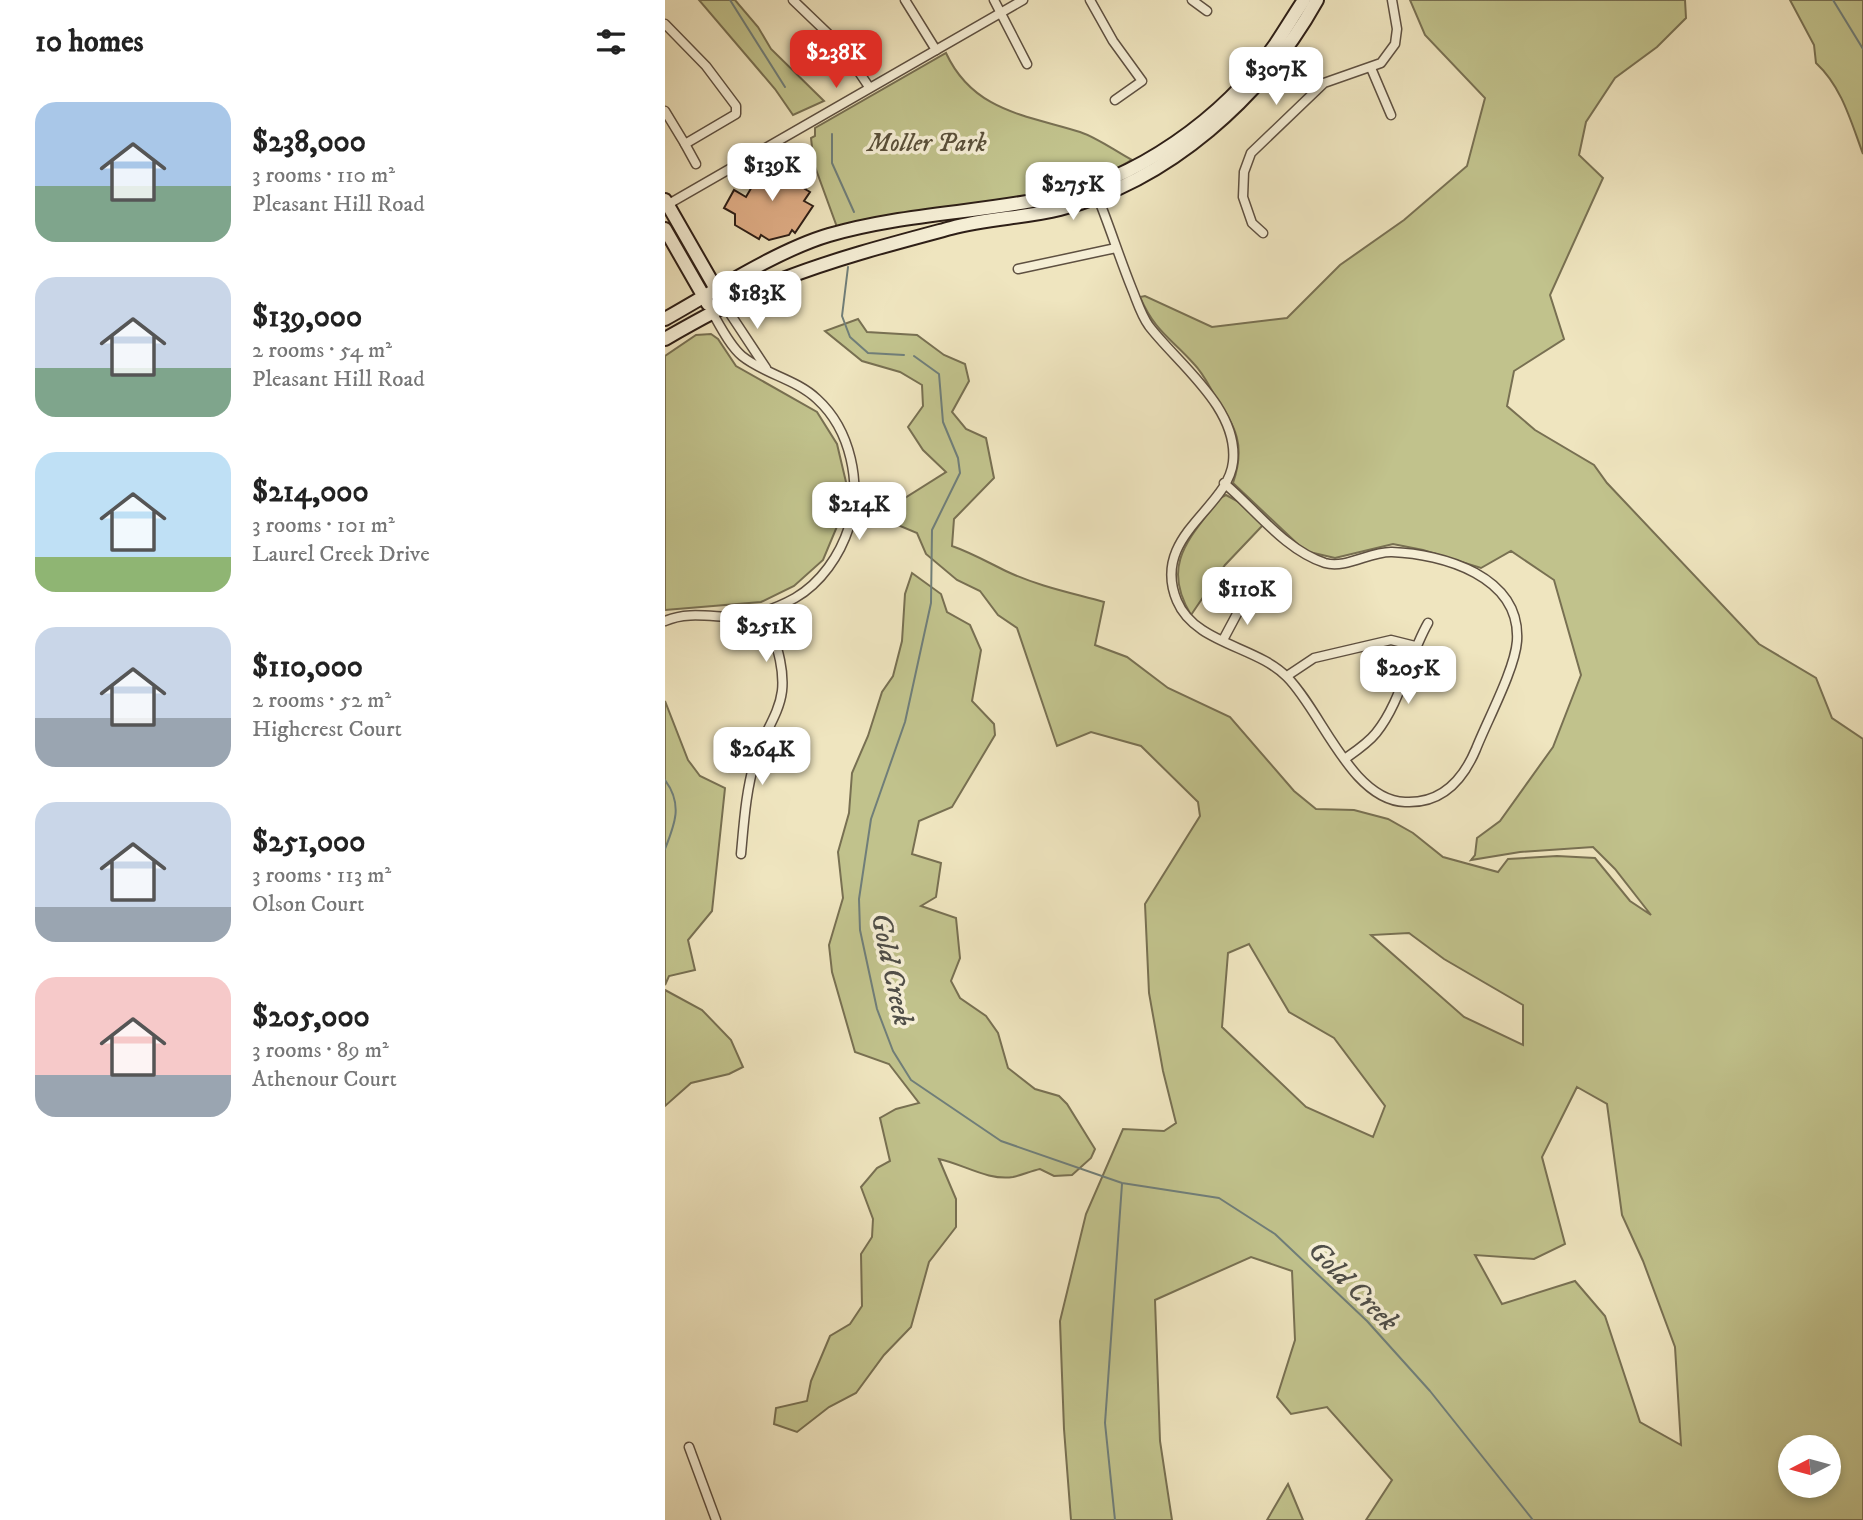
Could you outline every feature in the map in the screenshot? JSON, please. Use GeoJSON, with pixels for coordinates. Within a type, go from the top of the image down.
{"type":"FeatureCollection","features":[{"type":"Feature","properties":{"kind":"main road"},"geometry":{"type":"LineString","coordinates":[[665,319],[805,243],[828,235],[868,225],[1096,191],[1140,165],[1206,118],[1274,47],[1304,0]]}},
{"type":"Feature","properties":{"kind":"main road"},"geometry":{"type":"LineString","coordinates":[[665,339],[712,312],[785,279],[941,231],[991,219],[1058,209],[1174,157],[1214,126],[1264,77],[1303,25],[1317,0]]}},
{"type":"Feature","properties":{"kind":"main road"},"geometry":{"type":"LineString","coordinates":[[666,203],[725,306]]}},
{"type":"Feature","properties":{"kind":"main road"},"geometry":{"type":"LineString","coordinates":[[665,229],[712,312]]}},
{"type":"Feature","properties":{"kind":"street"},"geometry":{"type":"LineString","coordinates":[[793,0],[843,48],[869,86]]}},
{"type":"Feature","properties":{"kind":"street"},"geometry":{"type":"LineString","coordinates":[[905,0],[936,50]]}},
{"type":"Feature","properties":{"kind":"street"},"geometry":{"type":"LineString","coordinates":[[994,0],[1027,64]]}},
{"type":"Feature","properties":{"kind":"street"},"geometry":{"type":"LineString","coordinates":[[666,203],[1023,0]]}},
{"type":"Feature","properties":{"kind":"street"},"geometry":{"type":"LineString","coordinates":[[1090,0],[1113,41],[1142,81],[1115,100]]}},
{"type":"Feature","properties":{"kind":"street"},"geometry":{"type":"LineString","coordinates":[[1192,0],[1207,11]]}},
{"type":"Feature","properties":{"kind":"street"},"geometry":{"type":"LineString","coordinates":[[1263,233],[1252,223],[1243,197],[1244,172],[1251,153],[1318,87],[1349,72],[1371,68],[1381,63],[1395,44],[1397,29],[1392,0]]}},
{"type":"Feature","properties":{"kind":"street"},"geometry":{"type":"LineString","coordinates":[[665,24],[706,65],[736,106],[736,114],[684,144]]}},
{"type":"Feature","properties":{"kind":"street"},"geometry":{"type":"LineString","coordinates":[[1371,68],[1391,115]]}},
{"type":"Feature","properties":{"kind":"street"},"geometry":{"type":"LineString","coordinates":[[665,111],[696,164]]}},
{"type":"Feature","properties":{"kind":"street"},"geometry":{"type":"LineString","coordinates":[[1096,191],[1146,321],[1198,380],[1215,404],[1232,437],[1233,464],[1224,483],[1177,550],[1172,572],[1176,599],[1186,616],[1202,629],[1259,657],[1287,676],[1369,788],[1393,802],[1412,803],[1433,799],[1453,787],[1466,772],[1510,666],[1517,641],[1514,614],[1503,595],[1488,578],[1441,561],[1387,552],[1330,565],[1299,552],[1224,483]]}},
{"type":"Feature","properties":{"kind":"street"},"geometry":{"type":"LineString","coordinates":[[1018,269],[1116,248]]}},
{"type":"Feature","properties":{"kind":"street"},"geometry":{"type":"LineString","coordinates":[[725,306],[768,371]]}},
{"type":"Feature","properties":{"kind":"street"},"geometry":{"type":"LineString","coordinates":[[665,621],[690,615],[731,617],[766,611],[796,597],[832,563],[845,540],[856,496],[849,451],[832,418],[816,398],[741,356],[712,312]]}},
{"type":"Feature","properties":{"kind":"street"},"geometry":{"type":"LineString","coordinates":[[1223,640],[1239,610],[1255,600]]}},
{"type":"Feature","properties":{"kind":"street"},"geometry":{"type":"LineString","coordinates":[[741,854],[747,787],[757,753],[775,718],[782,692],[782,671],[766,611]]}},
{"type":"Feature","properties":{"kind":"street"},"geometry":{"type":"LineString","coordinates":[[1346,758],[1375,734],[1393,705],[1415,646],[1428,623]]}},
{"type":"Feature","properties":{"kind":"street"},"geometry":{"type":"LineString","coordinates":[[1287,676],[1314,658],[1391,640],[1415,646]]}},
{"type":"Feature","properties":{"kind":"street"},"geometry":{"type":"LineString","coordinates":[[689,1447],[716,1520]]}},
{"type":"Feature","properties":{"kind":"green space"},"geometry":{"type":"Polygon","coordinates":[[[699,0],[735,0],[758,27],[771,49],[824,101],[793,115],[775,89],[699,0]]]}},
{"type":"Feature","properties":{"kind":"green space"},"geometry":{"type":"Polygon","coordinates":[[[1410,0],[1685,0],[1686,18],[1657,47],[1615,78],[1586,122],[1579,155],[1603,178],[1550,295],[1564,339],[1514,371],[1507,406],[1535,430],[1594,465],[1607,483],[1759,644],[1816,678],[1832,718],[1863,739],[1863,1520],[1366,1520],[1392,1480],[1327,1407],[1291,1414],[1277,1397],[1295,1340],[1292,1271],[1251,1257],[1155,1300],[1160,1441],[1172,1520],[1071,1520],[1060,1321],[1086,1214],[1123,1129],[1164,1131],[1176,1123],[1163,1071],[1149,993],[1145,904],[1200,816],[1198,802],[1141,746],[1091,732],[1057,746],[1017,628],[998,615],[980,591],[957,580],[926,554],[917,533],[893,523],[905,498],[946,472],[923,450],[908,427],[923,406],[922,385],[900,372],[862,361],[825,331],[858,319],[867,332],[917,335],[944,355],[965,364],[969,381],[952,412],[966,429],[986,438],[994,478],[954,519],[952,546],[1031,581],[1104,602],[1095,645],[1127,657],[1168,688],[1230,717],[1294,791],[1316,809],[1354,810],[1388,819],[1413,833],[1443,857],[1498,872],[1508,859],[1557,856],[1595,858],[1630,901],[1651,915],[1615,869],[1593,847],[1520,852],[1471,860],[1475,855],[1477,838],[1500,821],[1553,747],[1581,675],[1554,580],[1511,551],[1481,568],[1423,550],[1393,544],[1335,558],[1305,551],[1233,483],[1239,447],[1229,418],[1200,371],[1158,327],[1140,297],[1145,296],[1212,327],[1287,318],[1340,265],[1404,220],[1467,166],[1485,98],[1425,35],[1410,0]],[[1409,933],[1371,935],[1464,1017],[1523,1045],[1523,1005],[1444,959],[1409,933]],[[1249,944],[1228,953],[1222,1027],[1306,1107],[1373,1137],[1385,1106],[1334,1038],[1289,1012],[1249,944]],[[1577,1087],[1542,1157],[1565,1244],[1534,1259],[1475,1255],[1502,1304],[1575,1281],[1605,1316],[1640,1422],[1681,1445],[1675,1347],[1643,1261],[1622,1215],[1607,1104],[1577,1087]]]}},
{"type":"Feature","properties":{"kind":"green space"},"geometry":{"type":"Polygon","coordinates":[[[1790,0],[1863,0],[1863,154],[1845,105],[1833,83],[1816,63],[1814,45],[1790,0]]]}},
{"type":"Feature","properties":{"kind":"green space","name":"Moller Park"},"geometry":{"type":"Polygon","coordinates":[[[946,53],[957,72],[986,99],[1021,115],[1080,132],[1132,160],[1093,180],[1067,188],[979,204],[863,220],[837,227],[814,164],[811,138],[815,136],[815,128],[946,53]]]}},
{"type":"Feature","properties":{"kind":"green space"},"geometry":{"type":"Polygon","coordinates":[[[711,334],[718,339],[736,366],[817,412],[837,444],[846,482],[841,517],[823,560],[794,586],[761,602],[665,610],[665,356],[696,335],[711,334]]]}},
{"type":"Feature","properties":{"kind":"green space"},"geometry":{"type":"Polygon","coordinates":[[[1226,495],[1239,502],[1263,525],[1225,565],[1191,615],[1178,581],[1183,552],[1198,526],[1220,498],[1226,495]]]}},
{"type":"Feature","properties":{"kind":"green space"},"geometry":{"type":"Polygon","coordinates":[[[912,573],[941,594],[947,612],[970,625],[981,650],[972,701],[994,724],[995,735],[952,807],[919,821],[912,854],[941,863],[936,897],[921,906],[956,918],[960,958],[951,981],[960,998],[986,1016],[998,1033],[1008,1068],[1035,1089],[1059,1096],[1067,1104],[1095,1149],[1091,1158],[1072,1175],[1054,1176],[1040,1169],[1013,1177],[994,1177],[939,1159],[956,1199],[956,1227],[929,1262],[911,1327],[884,1355],[856,1393],[829,1407],[797,1432],[774,1424],[776,1408],[807,1401],[811,1381],[830,1336],[850,1324],[862,1306],[861,1254],[872,1237],[873,1219],[861,1187],[877,1168],[890,1161],[880,1118],[896,1109],[919,1103],[889,1064],[855,1052],[832,972],[829,945],[843,898],[838,852],[849,813],[852,773],[868,736],[882,692],[893,676],[902,641],[905,594],[912,573]]]}},
{"type":"Feature","properties":{"kind":"green space"},"geometry":{"type":"Polygon","coordinates":[[[665,701],[688,760],[700,776],[725,788],[712,911],[688,940],[695,970],[669,976],[665,985],[665,701]]]}},
{"type":"Feature","properties":{"kind":"green space"},"geometry":{"type":"Polygon","coordinates":[[[665,990],[702,1010],[731,1040],[743,1067],[729,1074],[691,1083],[665,1106],[665,990]]]}},
{"type":"Feature","properties":{"kind":"green space"},"geometry":{"type":"Polygon","coordinates":[[[1288,1484],[1303,1520],[1267,1520],[1288,1484]]]}},
{"type":"Feature","properties":{"kind":"building"},"geometry":{"type":"Polygon","coordinates":[[[774,164],[791,166],[810,181],[805,189],[810,192],[804,201],[813,206],[795,233],[792,230],[789,235],[769,240],[761,235],[759,239],[735,225],[735,214],[724,208],[734,190],[746,197],[764,166],[770,169],[774,164]]]}},
{"type":"Feature","properties":{"kind":"waterway","name":"Gold Creek"},"geometry":{"type":"LineString","coordinates":[[730,0],[785,87]]}},
{"type":"Feature","properties":{"kind":"waterway"},"geometry":{"type":"LineString","coordinates":[[1833,0],[1863,49]]}},
{"type":"Feature","properties":{"kind":"waterway","name":"Gold Creek"},"geometry":{"type":"LineString","coordinates":[[832,134],[832,163],[854,212]]}},
{"type":"Feature","properties":{"kind":"waterway","name":"Gold Creek"},"geometry":{"type":"LineString","coordinates":[[848,267],[842,316],[850,337],[868,353],[904,355]]}},
{"type":"Feature","properties":{"kind":"waterway","name":"Gold Creek"},"geometry":{"type":"LineString","coordinates":[[914,356],[939,374],[943,422],[958,458],[960,473],[932,530],[931,603],[905,722],[871,819],[859,899],[860,930],[877,1009],[893,1051],[911,1080],[1001,1141],[1122,1183],[1219,1198],[1275,1234],[1367,1321],[1430,1391],[1533,1520]]}},
{"type":"Feature","properties":{"kind":"waterway"},"geometry":{"type":"LineString","coordinates":[[665,780],[676,806],[674,823],[665,849]]}},
{"type":"Feature","properties":{"kind":"waterway"},"geometry":{"type":"LineString","coordinates":[[1115,1520],[1105,1423],[1122,1184]]}}]}
